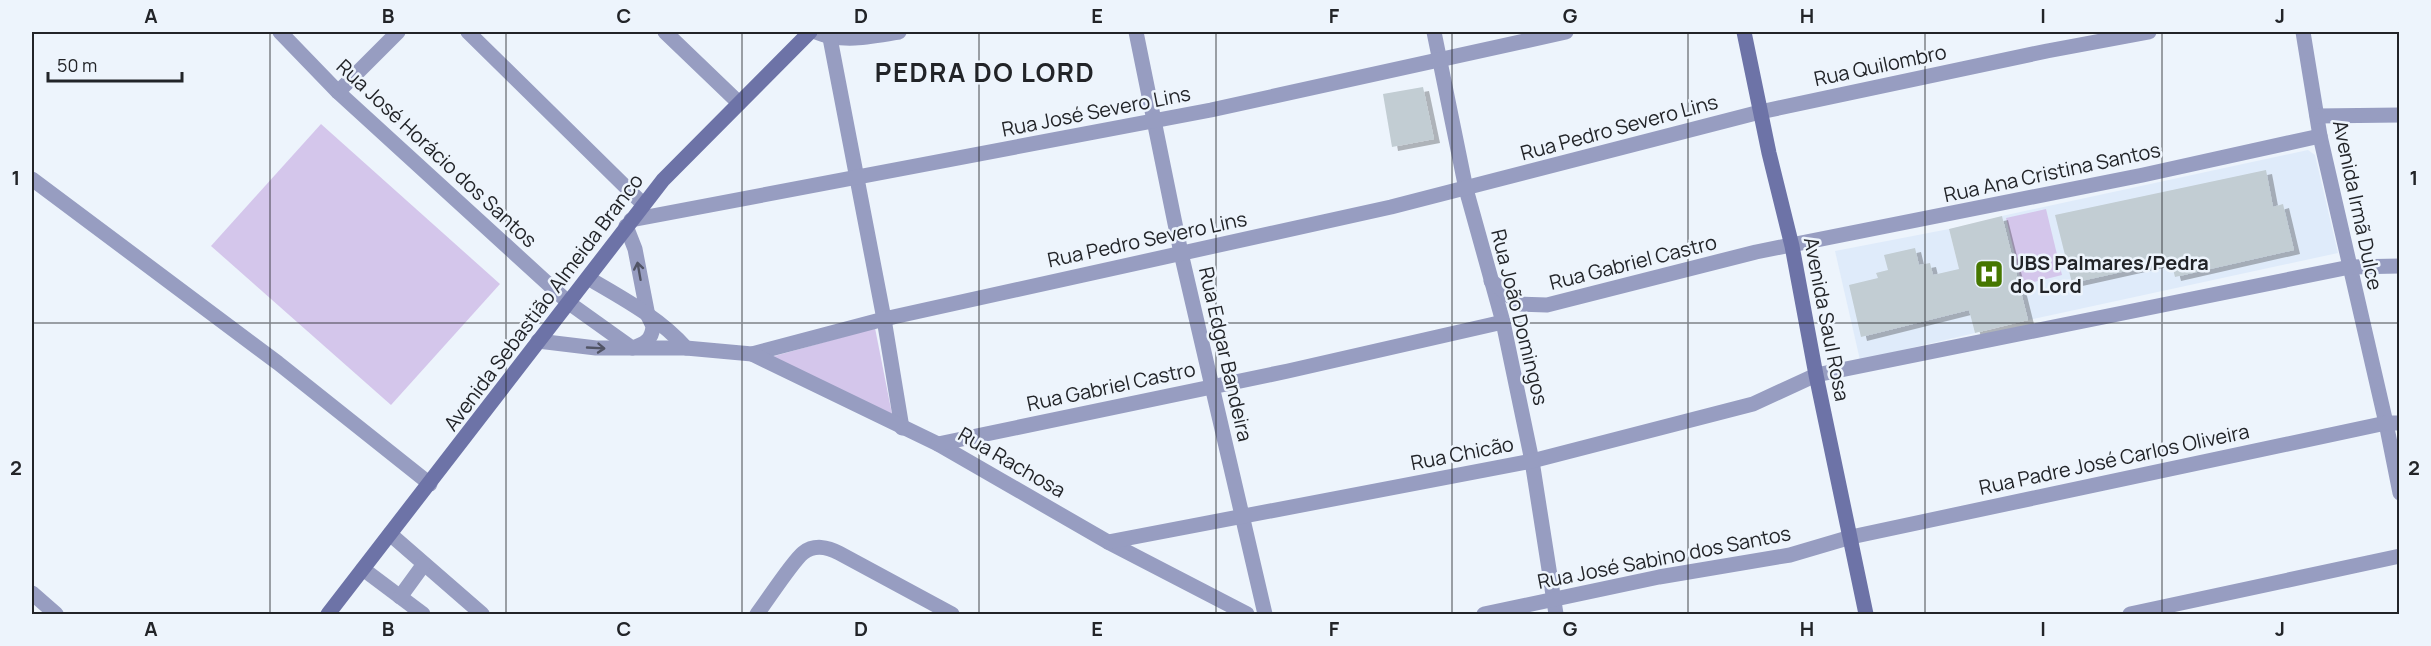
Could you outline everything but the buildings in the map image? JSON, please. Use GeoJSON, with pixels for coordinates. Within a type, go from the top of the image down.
{"type":"FeatureCollection","features":[{"type":"Feature","properties":{"kind":"street","name":"Rua José Horácio dos Santos"},"geometry":{"type":"LineString","coordinates":[[280,32],[338,92],[569,303]]}},
{"type":"Feature","properties":{"kind":"street"},"geometry":{"type":"LineString","coordinates":[[338,92],[398,32]]}},
{"type":"Feature","properties":{"kind":"street"},"geometry":{"type":"LineString","coordinates":[[468,32],[643,204]]}},
{"type":"Feature","properties":{"kind":"street"},"geometry":{"type":"LineString","coordinates":[[665,32],[739,102]]}},
{"type":"Feature","properties":{"kind":"street","name":"Avenida Sebastião Almeida Branco"},"geometry":{"type":"LineString","coordinates":[[328,615],[643,204],[680,160],[810,32]]}},
{"type":"Feature","properties":{"kind":"street"},"geometry":{"type":"LineString","coordinates":[[816,32],[830,38],[858,38],[899,32]]}},
{"type":"Feature","properties":{"kind":"street","name":"Rua Edgar Bandeira"},"geometry":{"type":"LineString","coordinates":[[1136,32],[1181,253],[1265,615]]}},
{"type":"Feature","properties":{"kind":"street","name":"Rua João Domingos"},"geometry":{"type":"LineString","coordinates":[[1434,32],[1466,189],[1503,322],[1532,461],[1555,607]]}},
{"type":"Feature","properties":{"kind":"street","name":"Rua José Severo Lins"},"geometry":{"type":"LineString","coordinates":[[629,223],[1211,110],[1566,32]]}},
{"type":"Feature","properties":{"kind":"street","name":"Avenida Saul Rosa"},"geometry":{"type":"LineString","coordinates":[[1744,32],[1760,112],[1792,246],[1816,375],[1866,615]]}},
{"type":"Feature","properties":{"kind":"street","name":"Rua Quilombro"},"geometry":{"type":"LineString","coordinates":[[1760,112],[2047,51],[2150,32]]}},
{"type":"Feature","properties":{"kind":"street","name":"Avenida Irmã Dulce"},"geometry":{"type":"LineString","coordinates":[[2303,32],[2320,136],[2350,267],[2393,423],[2400,493]]}},
{"type":"Feature","properties":{"kind":"street"},"geometry":{"type":"LineString","coordinates":[[830,38],[884,318],[902,428]]}},
{"type":"Feature","properties":{"kind":"street","name":"Rua Pedro Severo Lins"},"geometry":{"type":"LineString","coordinates":[[538,342],[596,348],[686,348],[752,354],[884,318],[1466,189],[1760,112]]}},
{"type":"Feature","properties":{"kind":"street"},"geometry":{"type":"LineString","coordinates":[[2317,116],[2400,115]]}},
{"type":"Feature","properties":{"kind":"street","name":"Rua Ana Cristina Santos"},"geometry":{"type":"LineString","coordinates":[[1792,246],[2143,175],[2320,136]]}},
{"type":"Feature","properties":{"kind":"street"},"geometry":{"type":"LineString","coordinates":[[32,179],[278,363],[430,484]]}},
{"type":"Feature","properties":{"kind":"street"},"geometry":{"type":"LineString","coordinates":[[569,303],[632,348],[644,344],[651,336],[653,326],[648,316],[629,223]]}},
{"type":"Feature","properties":{"kind":"street","name":"Rua Gabriel Castro"},"geometry":{"type":"LineString","coordinates":[[1491,281],[1520,304],[1547,305],[1756,252],[1792,246]]}},
{"type":"Feature","properties":{"kind":"street","name":"Rua Chicão"},"geometry":{"type":"LineString","coordinates":[[1108,542],[1532,461],[1753,404],[1816,375],[2350,267],[2400,266]]}},
{"type":"Feature","properties":{"kind":"street"},"geometry":{"type":"LineString","coordinates":[[588,278],[673,333],[686,348]]}},
{"type":"Feature","properties":{"kind":"street","name":"Rua Gabriel Castro"},"geometry":{"type":"LineString","coordinates":[[938,444],[1213,387],[1503,322]]}},
{"type":"Feature","properties":{"kind":"street","name":"Rua Rachosa"},"geometry":{"type":"LineString","coordinates":[[752,354],[938,444],[1108,542],[1246,615]]}},
{"type":"Feature","properties":{"kind":"street","name":"Rua Padre José Carlos Oliveira"},"geometry":{"type":"LineString","coordinates":[[1851,537],[2393,423]]}},
{"type":"Feature","properties":{"kind":"street"},"geometry":{"type":"LineString","coordinates":[[390,534],[473,612]]}},
{"type":"Feature","properties":{"kind":"street","name":"Rua José Sabino dos Santos"},"geometry":{"type":"LineString","coordinates":[[1484,615],[1555,607],[1659,577],[1790,555],[1851,537]]}},
{"type":"Feature","properties":{"kind":"street"},"geometry":{"type":"LineString","coordinates":[[757,615],[801,555],[817,548],[834,550],[952,615]]}},
{"type":"Feature","properties":{"kind":"street"},"geometry":{"type":"LineString","coordinates":[[2130,615],[2400,555]]}},
{"type":"Feature","properties":{"kind":"street"},"geometry":{"type":"LineString","coordinates":[[400,597],[424,564]]}},
{"type":"Feature","properties":{"kind":"street"},"geometry":{"type":"LineString","coordinates":[[363,569],[423,615]]}},
{"type":"Feature","properties":{"kind":"street"},"geometry":{"type":"LineString","coordinates":[[32,593],[56,615]]}},
{"type":"Feature","properties":{"kind":"shaded area"},"geometry":{"type":"Polygon","coordinates":[[[321,124],[500,284],[391,405],[211,246],[321,124]]]}},
{"type":"Feature","properties":{"kind":"shaded area"},"geometry":{"type":"Polygon","coordinates":[[[2308,150],[2315,155],[2338,253],[2028,320],[2002,216],[2308,150]]]}},
{"type":"Feature","properties":{"kind":"shaded area"},"geometry":{"type":"Polygon","coordinates":[[[2046,209],[2062,275],[2022,285],[2006,218],[2046,209]]]}},
{"type":"Feature","properties":{"kind":"shaded area"},"geometry":{"type":"Polygon","coordinates":[[[1949,229],[1975,333],[1860,360],[1835,251],[1949,229]]]}},
{"type":"Feature","properties":{"kind":"shaded area"},"geometry":{"type":"Polygon","coordinates":[[[875,328],[892,414],[771,357],[875,328]]]}},
{"type":"Feature","properties":{"kind":"place","name":"UBS Palmares/Pedra do Lord"},"geometry":{"type":"Point","coordinates":[1989,274]}},
{"type":"Feature","properties":{"kind":"district","name":"PEDRA DO LORD"},"geometry":{"type":"Point","coordinates":[985,72]}}]}
